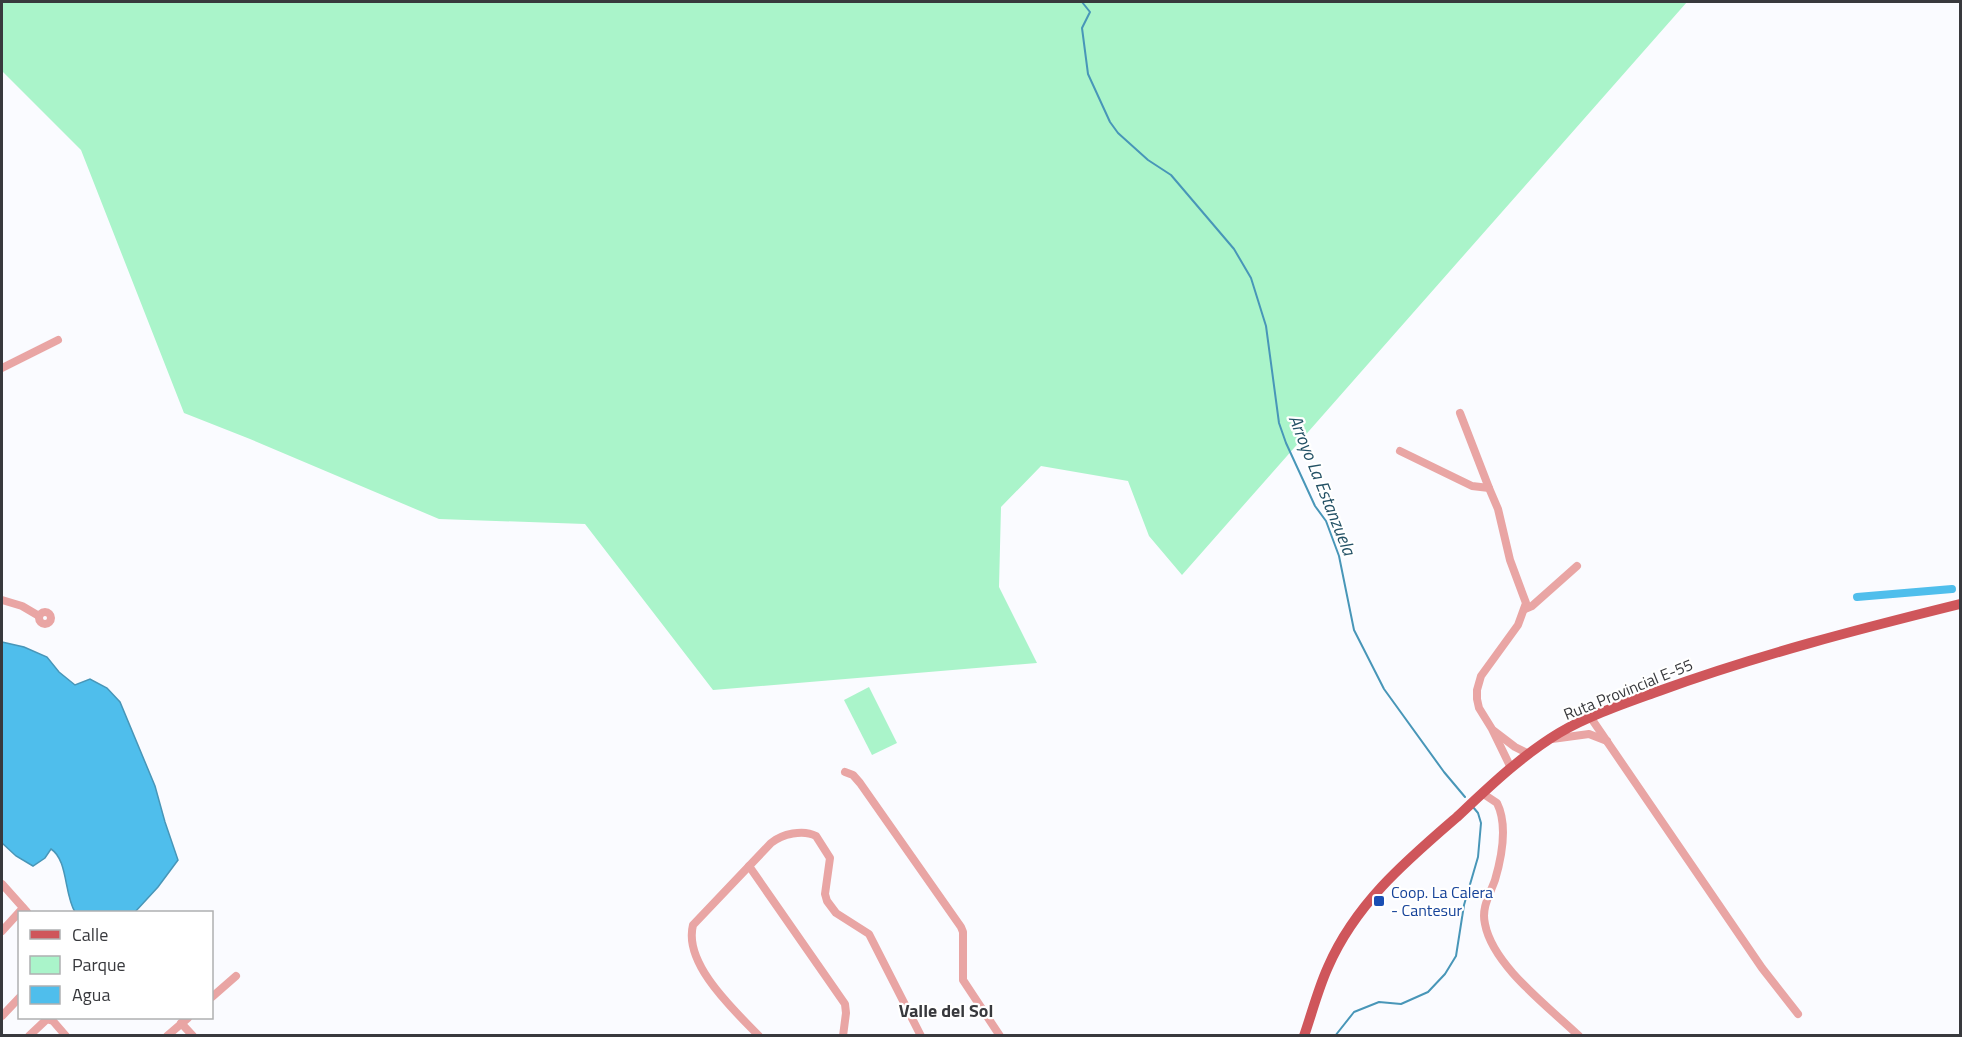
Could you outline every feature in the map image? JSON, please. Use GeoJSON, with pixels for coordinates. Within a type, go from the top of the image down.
{"type":"FeatureCollection","features":[{"type":"Feature","properties":{"kind":"main road","name":"Ruta Provincial E-55"},"geometry":{"type":"LineString","coordinates":[[1304,1035],[1328,967],[1345,934],[1364,906],[1401,866],[1511,768],[1549,739],[1591,718],[1681,683],[1760,656],[1960,604]]}},
{"type":"Feature","properties":{"kind":"street"},"geometry":{"type":"LineString","coordinates":[[2,368],[58,340]]}},
{"type":"Feature","properties":{"kind":"street"},"geometry":{"type":"LineString","coordinates":[[1460,413],[1498,509],[1510,560],[1524,598],[1525,609],[1518,625],[1485,668],[1479,684],[1477,699],[1479,708],[1511,768]]}},
{"type":"Feature","properties":{"kind":"street"},"geometry":{"type":"LineString","coordinates":[[1400,451],[1472,486],[1489,488]]}},
{"type":"Feature","properties":{"kind":"street"},"geometry":{"type":"LineString","coordinates":[[1525,609],[1532,606],[1577,566]]}},
{"type":"Feature","properties":{"kind":"street"},"geometry":{"type":"LineString","coordinates":[[2,600],[22,606],[39,616]]}},
{"type":"Feature","properties":{"kind":"street"},"geometry":{"type":"LineString","coordinates":[[1591,718],[1762,968],[1798,1014]]}},
{"type":"Feature","properties":{"kind":"street"},"geometry":{"type":"LineString","coordinates":[[1492,729],[1515,747],[1529,754]]}},
{"type":"Feature","properties":{"kind":"street"},"geometry":{"type":"LineString","coordinates":[[1549,739],[1589,734],[1608,742]]}},
{"type":"Feature","properties":{"kind":"street"},"geometry":{"type":"LineString","coordinates":[[845,772],[853,775],[860,783],[961,927],[963,932],[963,980],[1000,1035]]}},
{"type":"Feature","properties":{"kind":"street"},"geometry":{"type":"LineString","coordinates":[[1482,793],[1497,803],[1502,819],[1501,857],[1484,917],[1490,941],[1521,982],[1579,1035]]}},
{"type":"Feature","properties":{"kind":"street"},"geometry":{"type":"LineString","coordinates":[[759,1035],[711,984],[692,943],[693,925],[778,836],[812,833],[818,838],[830,858],[825,894],[827,901],[836,914],[869,934],[921,1035]]}},
{"type":"Feature","properties":{"kind":"street"},"geometry":{"type":"LineString","coordinates":[[748,866],[845,1004],[843,1035]]}},
{"type":"Feature","properties":{"kind":"street"},"geometry":{"type":"LineString","coordinates":[[2,884],[25,910]]}},
{"type":"Feature","properties":{"kind":"street"},"geometry":{"type":"LineString","coordinates":[[2,931],[18,916]]}},
{"type":"Feature","properties":{"kind":"street"},"geometry":{"type":"LineString","coordinates":[[213,996],[236,976]]}},
{"type":"Feature","properties":{"kind":"street"},"geometry":{"type":"LineString","coordinates":[[2,1016],[18,999]]}},
{"type":"Feature","properties":{"kind":"street"},"geometry":{"type":"LineString","coordinates":[[28,1035],[47,1019],[53,1021],[66,1035]]}},
{"type":"Feature","properties":{"kind":"street"},"geometry":{"type":"LineString","coordinates":[[167,1035],[184,1020],[193,1035]]}},
{"type":"Feature","properties":{"kind":"green space"},"geometry":{"type":"Polygon","coordinates":[[[2,2],[1687,2],[1182,575],[1149,536],[1128,481],[1041,466],[1001,507],[999,587],[1037,663],[713,690],[585,524],[439,519],[184,413],[81,150],[2,71],[2,2]]]}},
{"type":"Feature","properties":{"kind":"green space"},"geometry":{"type":"Polygon","coordinates":[[[869,687],[897,743],[872,755],[844,700],[869,687]]]}},
{"type":"Feature","properties":{"kind":"water"},"geometry":{"type":"Polygon","coordinates":[[[2,642],[24,647],[47,657],[59,672],[75,685],[90,679],[107,688],[120,702],[155,786],[178,860],[136,911],[75,911],[60,861],[51,849],[45,858],[33,866],[16,856],[2,843],[2,642]]]}},
{"type":"Feature","properties":{"kind":"waterway","name":"Arroyo La Estanzuela"},"geometry":{"type":"LineString","coordinates":[[1082,2],[1090,12],[1082,28],[1088,74],[1110,122],[1118,133],[1148,160],[1171,175],[1234,249],[1251,278],[1266,326],[1279,423],[1315,506],[1326,521],[1339,556],[1354,630],[1384,689],[1444,772],[1465,797]]}},
{"type":"Feature","properties":{"kind":"waterway"},"geometry":{"type":"LineString","coordinates":[[1857,597],[1952,589]]}},
{"type":"Feature","properties":{"kind":"waterway","name":"Arroyo La Estanzuela"},"geometry":{"type":"LineString","coordinates":[[1335,1036],[1354,1012],[1379,1002],[1401,1004],[1428,992],[1445,974],[1456,956],[1464,905],[1478,857],[1481,823],[1473,807]]}},
{"type":"Feature","properties":{"kind":"place","name":"Coop. La Calera - Cantesur"},"geometry":{"type":"Point","coordinates":[1379,901]}},
{"type":"Feature","properties":{"kind":"district","name":"Valle del Sol"},"geometry":{"type":"Point","coordinates":[946,1011]}}]}
